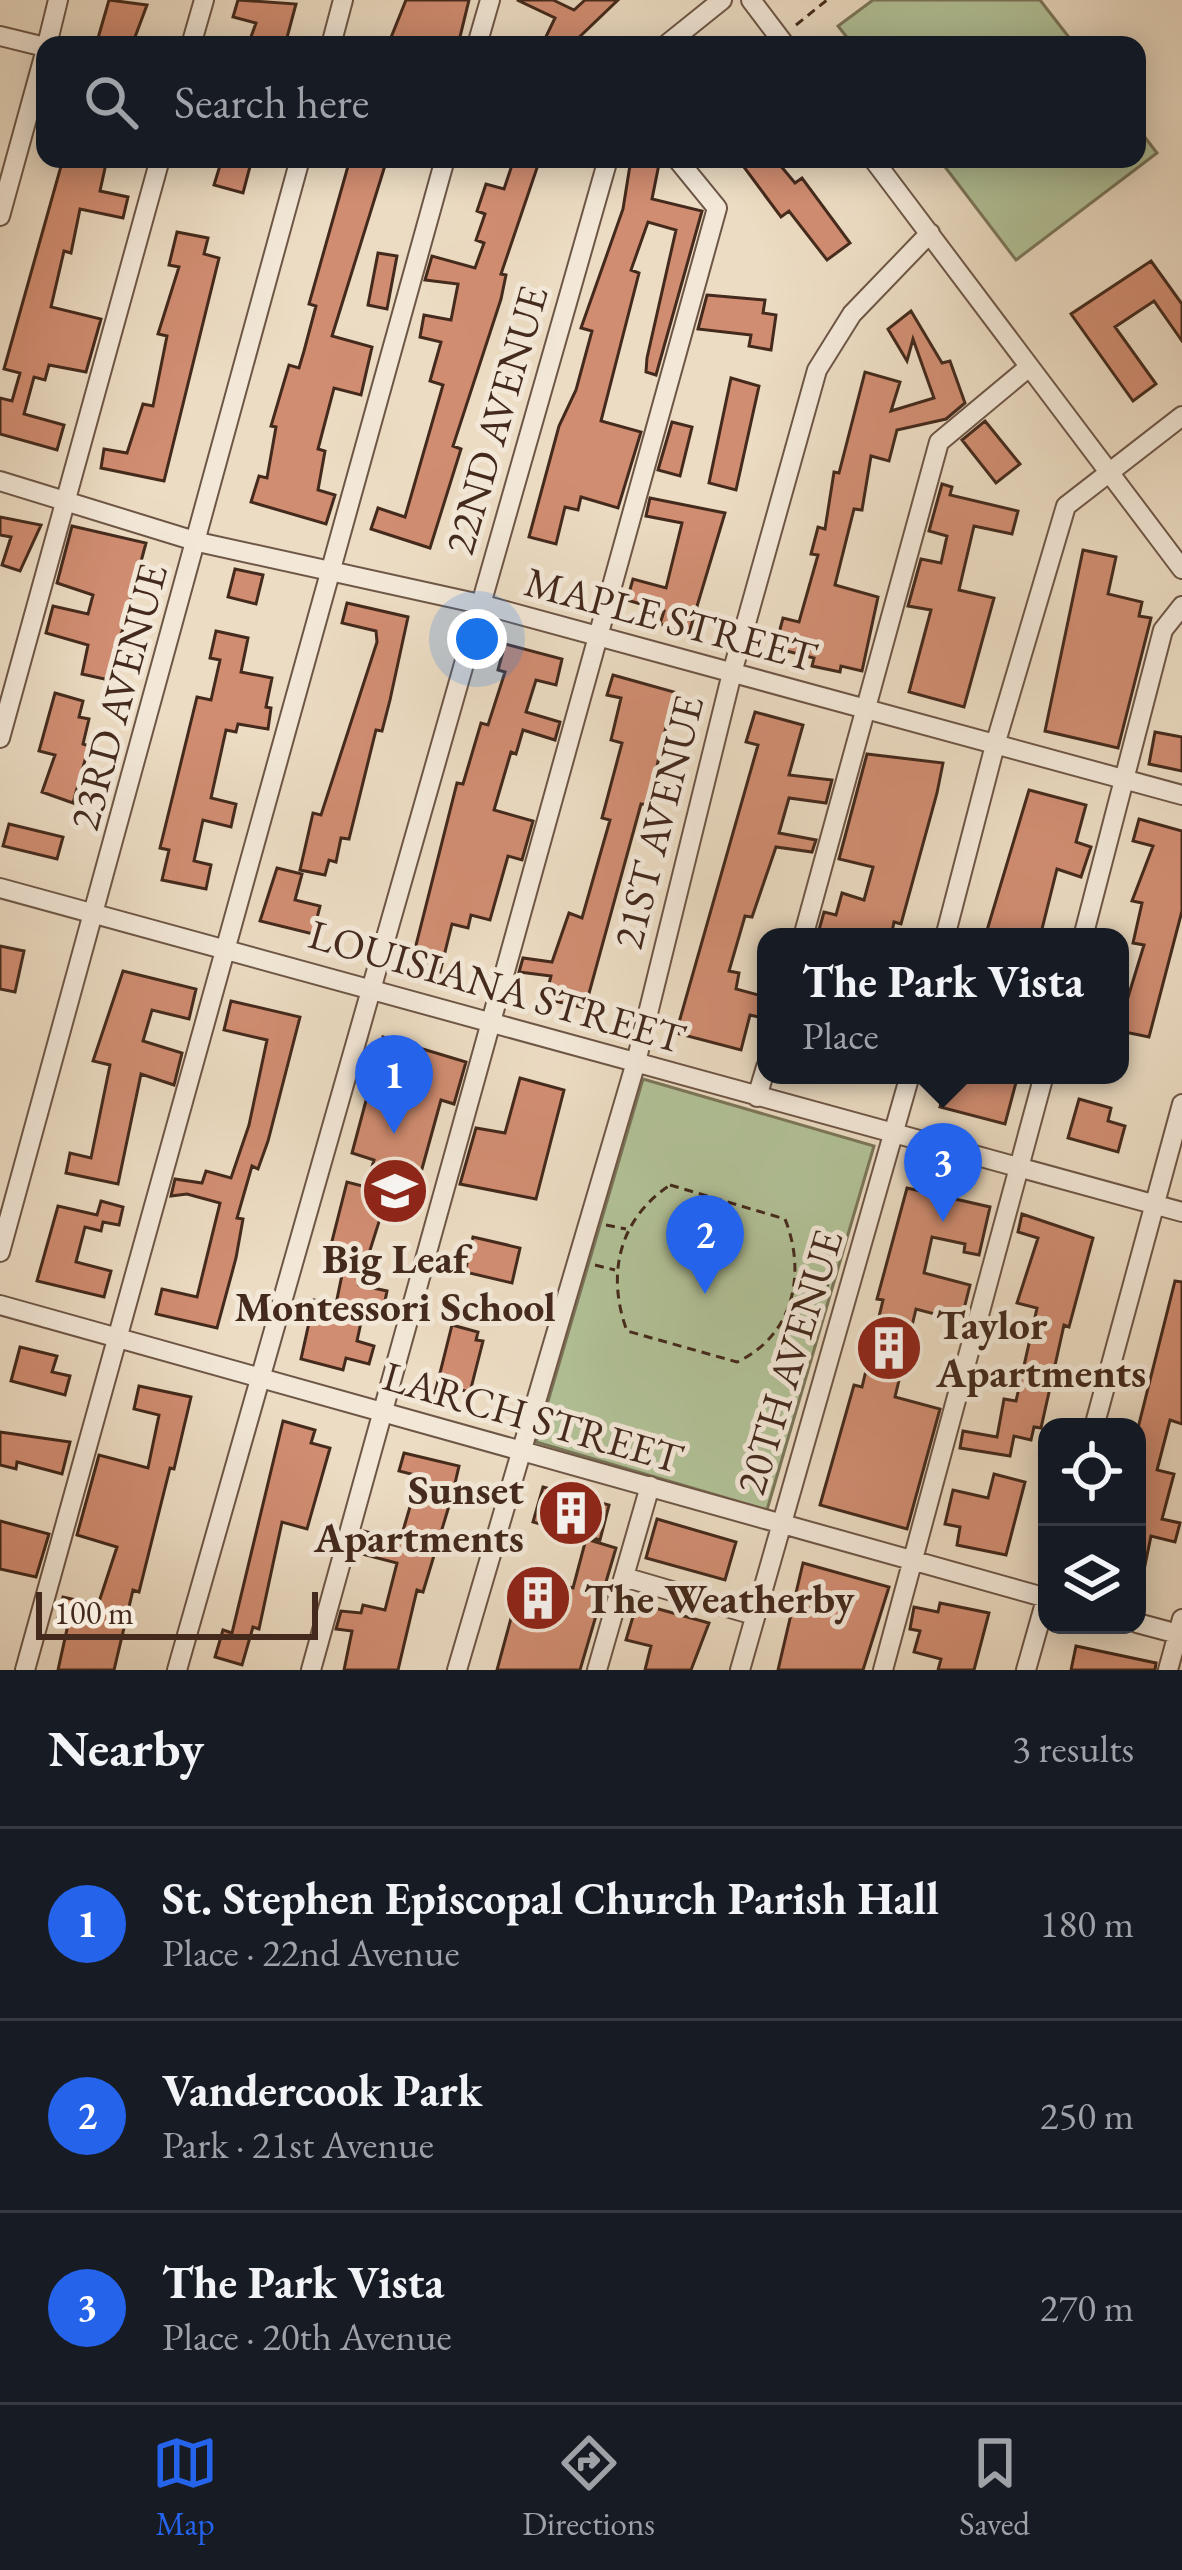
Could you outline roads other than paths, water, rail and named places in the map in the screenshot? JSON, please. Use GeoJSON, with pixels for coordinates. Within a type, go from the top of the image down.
{"type":"FeatureCollection","features":[{"type":"Feature","properties":{"kind":"street"},"geometry":{"type":"LineString","coordinates":[[49,36],[58,0]]}},
{"type":"Feature","properties":{"kind":"street"},"geometry":{"type":"LineString","coordinates":[[194,36],[204,0]]}},
{"type":"Feature","properties":{"kind":"street"},"geometry":{"type":"LineString","coordinates":[[333,36],[343,0]]}},
{"type":"Feature","properties":{"kind":"street"},"geometry":{"type":"LineString","coordinates":[[480,36],[490,0]]}},
{"type":"Feature","properties":{"kind":"street"},"geometry":{"type":"LineString","coordinates":[[677,36],[722,0]]}},
{"type":"Feature","properties":{"kind":"street"},"geometry":{"type":"LineString","coordinates":[[751,0],[778,36]]}},
{"type":"Feature","properties":{"kind":"street"},"geometry":{"type":"LineString","coordinates":[[0,36],[36,45]]}},
{"type":"Feature","properties":{"kind":"street"},"geometry":{"type":"LineString","coordinates":[[0,216],[36,85]]}},
{"type":"Feature","properties":{"kind":"street"},"geometry":{"type":"LineString","coordinates":[[0,738],[158,168]]}},
{"type":"Feature","properties":{"kind":"street","name":"23RD AVENUE"},"geometry":{"type":"LineString","coordinates":[[0,1252],[298,168]]}},
{"type":"Feature","properties":{"kind":"street"},"geometry":{"type":"LineString","coordinates":[[25,1670],[442,168]]}},
{"type":"Feature","properties":{"kind":"street","name":"22ND AVENUE"},"geometry":{"type":"LineString","coordinates":[[178,1670],[605,168]]}},
{"type":"Feature","properties":{"kind":"street"},"geometry":{"type":"LineString","coordinates":[[311,1670],[717,208],[684,168]]}},
{"type":"Feature","properties":{"kind":"street"},"geometry":{"type":"LineString","coordinates":[[880,168],[1105,474],[1182,569]]}},
{"type":"Feature","properties":{"kind":"street","name":"21ST AVENUE"},"geometry":{"type":"LineString","coordinates":[[457,1670],[636,1062],[732,673],[817,370],[851,314],[930,233]]}},
{"type":"Feature","properties":{"kind":"street"},"geometry":{"type":"LineString","coordinates":[[806,928],[938,442],[1029,367]]}},
{"type":"Feature","properties":{"kind":"street"},"geometry":{"type":"LineString","coordinates":[[947,928],[994,745],[1066,506],[1182,416]]}},
{"type":"Feature","properties":{"kind":"street","name":"MAPLE STREET"},"geometry":{"type":"LineString","coordinates":[[0,481],[197,542],[480,604],[1182,795]]}},
{"type":"Feature","properties":{"kind":"street"},"geometry":{"type":"LineString","coordinates":[[1086,928],[1127,781],[1162,630],[1182,606]]}},
{"type":"Feature","properties":{"kind":"street","name":"LOUISIANA STREET"},"geometry":{"type":"LineString","coordinates":[[0,887],[1182,1212]]}},
{"type":"Feature","properties":{"kind":"street"},"geometry":{"type":"LineString","coordinates":[[758,1097],[761,1084]]}},
{"type":"Feature","properties":{"kind":"street","name":"20TH AVENUE"},"geometry":{"type":"LineString","coordinates":[[740,1670],[908,1084]]}},
{"type":"Feature","properties":{"kind":"street"},"geometry":{"type":"LineString","coordinates":[[883,1670],[1041,1084]]}},
{"type":"Feature","properties":{"kind":"street"},"geometry":{"type":"LineString","coordinates":[[1096,1418],[1182,1104]]}},
{"type":"Feature","properties":{"kind":"street","name":"LARCH STREET"},"geometry":{"type":"LineString","coordinates":[[0,1305],[1038,1595]]}},
{"type":"Feature","properties":{"kind":"street"},"geometry":{"type":"LineString","coordinates":[[597,1670],[650,1486]]}},
{"type":"Feature","properties":{"kind":"street"},"geometry":{"type":"LineString","coordinates":[[624,1577],[754,1616]]}},
{"type":"Feature","properties":{"kind":"street"},"geometry":{"type":"LineString","coordinates":[[1146,1624],[1181,1629],[1168,1670]]}},
{"type":"Feature","properties":{"kind":"street"},"geometry":{"type":"LineString","coordinates":[[1026,1670],[1038,1629]]}},
{"type":"Feature","properties":{"kind":"place","name":"St. Stephen Episcopal Church Parish Hall"},"geometry":{"type":"Point","coordinates":[394,1134]}},
{"type":"Feature","properties":{"kind":"place","name":"Big Leaf Montessori School"},"geometry":{"type":"Point","coordinates":[395,1191]}},
{"type":"Feature","properties":{"kind":"place","name":"The Park Vista"},"geometry":{"type":"Point","coordinates":[943,1222]}},
{"type":"Feature","properties":{"kind":"place","name":"Vandercook Park"},"geometry":{"type":"Point","coordinates":[705,1294]}},
{"type":"Feature","properties":{"kind":"place","name":"Taylor Apartments"},"geometry":{"type":"Point","coordinates":[889,1348]}},
{"type":"Feature","properties":{"kind":"place","name":"Sunset Apartments"},"geometry":{"type":"Point","coordinates":[571,1513]}},
{"type":"Feature","properties":{"kind":"place","name":"The Weatherby"},"geometry":{"type":"Point","coordinates":[538,1598]}}]}
